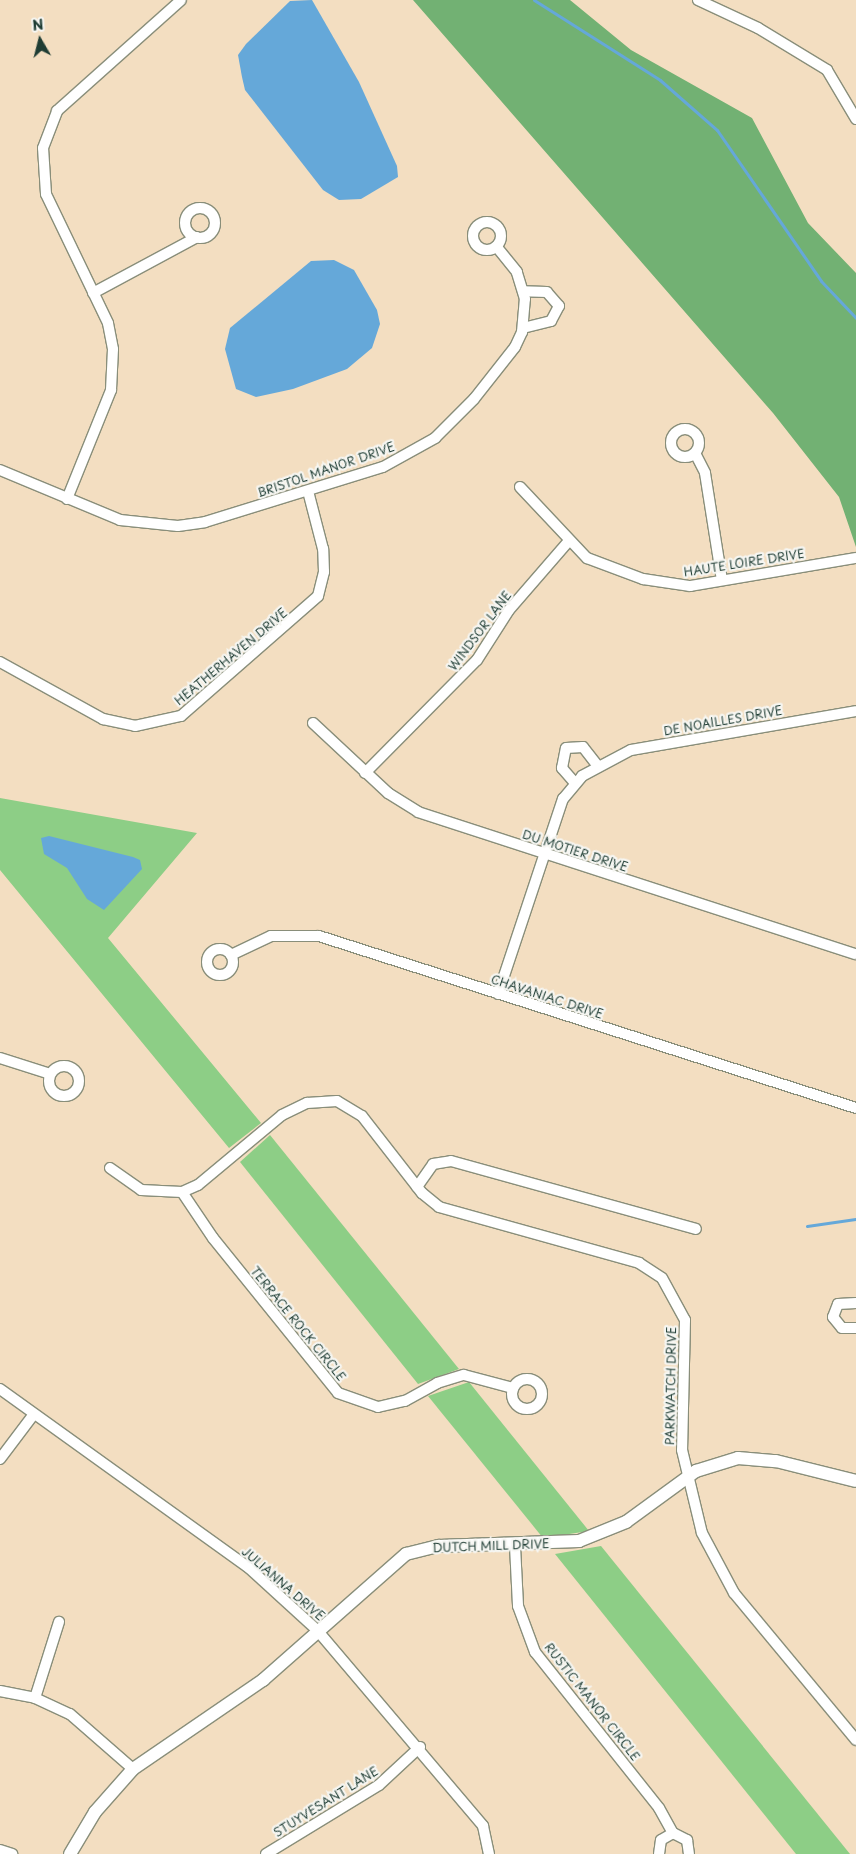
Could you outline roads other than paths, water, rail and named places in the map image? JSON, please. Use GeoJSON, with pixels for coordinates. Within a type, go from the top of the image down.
{"type":"FeatureCollection","features":[{"type":"Feature","properties":{"kind":"street"},"geometry":{"type":"LineString","coordinates":[[67,499],[111,390],[113,349],[108,323],[46,194],[42,170],[48,131],[58,111],[73,95],[181,0]]}},
{"type":"Feature","properties":{"kind":"street"},"geometry":{"type":"LineString","coordinates":[[699,0],[758,28],[827,70],[856,119]]}},
{"type":"Feature","properties":{"kind":"street"},"geometry":{"type":"LineString","coordinates":[[93,293],[197,237]]}},
{"type":"Feature","properties":{"kind":"street"},"geometry":{"type":"LineString","coordinates":[[496,246],[517,272],[523,291],[523,328],[552,322],[558,306],[547,292],[523,291]]}},
{"type":"Feature","properties":{"kind":"street","name":"BRISTOL MANOR DRIVE"},"geometry":{"type":"LineString","coordinates":[[0,470],[120,520],[178,526],[308,491],[383,467],[435,438],[497,372],[523,328]]}},
{"type":"Feature","properties":{"kind":"street"},"geometry":{"type":"LineString","coordinates":[[695,453],[705,473],[722,580]]}},
{"type":"Feature","properties":{"kind":"street","name":"HAUTE LOIRE DRIVE"},"geometry":{"type":"LineString","coordinates":[[520,487],[568,542],[603,568],[643,580],[690,586],[856,558]]}},
{"type":"Feature","properties":{"kind":"street","name":"HEATHERHAVEN DRIVE"},"geometry":{"type":"LineString","coordinates":[[0,662],[103,719],[135,726],[182,716],[318,596],[324,572],[323,549],[308,491]]}},
{"type":"Feature","properties":{"kind":"street","name":"WINDSOR LANE"},"geometry":{"type":"LineString","coordinates":[[365,773],[477,660],[509,610],[568,542]]}},
{"type":"Feature","properties":{"kind":"street","name":"DE NOAILLES DRIVE"},"geometry":{"type":"LineString","coordinates":[[498,994],[542,854],[564,800],[575,783],[597,765],[631,750],[856,711]]}},
{"type":"Feature","properties":{"kind":"street","name":"DU MOTIER DRIVE"},"geometry":{"type":"LineString","coordinates":[[313,723],[365,773],[411,808],[542,854],[856,954]]}},
{"type":"Feature","properties":{"kind":"street"},"geometry":{"type":"LineString","coordinates":[[575,783],[562,768],[566,748],[583,747],[597,765]]}},
{"type":"Feature","properties":{"kind":"street","name":"CHAVANIAC DRIVE"},"geometry":{"type":"LineString","coordinates":[[231,955],[271,936],[319,936],[856,1108]]}},
{"type":"Feature","properties":{"kind":"street"},"geometry":{"type":"LineString","coordinates":[[0,1058],[50,1074]]}},
{"type":"Feature","properties":{"kind":"street","name":"PARKWATCH DRIVE"},"geometry":{"type":"LineString","coordinates":[[182,1192],[198,1185],[282,1115],[321,1100],[352,1107],[362,1116],[417,1187],[453,1214],[639,1263],[662,1278],[678,1301],[687,1335],[681,1438],[687,1478],[702,1533],[723,1577],[856,1740]]}},
{"type":"Feature","properties":{"kind":"street"},"geometry":{"type":"LineString","coordinates":[[417,1187],[433,1164],[451,1161],[696,1229]]}},
{"type":"Feature","properties":{"kind":"street"},"geometry":{"type":"LineString","coordinates":[[110,1168],[140,1190],[182,1192]]}},
{"type":"Feature","properties":{"kind":"street","name":"TERRACE ROCK CIRCLE"},"geometry":{"type":"LineString","coordinates":[[182,1192],[219,1246],[338,1393],[378,1407],[392,1406],[437,1383],[464,1375],[513,1388]]}},
{"type":"Feature","properties":{"kind":"street"},"geometry":{"type":"LineString","coordinates":[[856,1303],[838,1304],[833,1317],[842,1328],[856,1328]]}},
{"type":"Feature","properties":{"kind":"street","name":"JULIANNA DRIVE"},"geometry":{"type":"LineString","coordinates":[[0,1389],[249,1568],[317,1630],[420,1747],[483,1826],[489,1854]]}},
{"type":"Feature","properties":{"kind":"street"},"geometry":{"type":"LineString","coordinates":[[0,1459],[34,1414]]}},
{"type":"Feature","properties":{"kind":"street","name":"DUTCH MILL DRIVE"},"geometry":{"type":"LineString","coordinates":[[70,1854],[96,1812],[133,1769],[257,1684],[406,1554],[439,1546],[515,1546],[579,1541],[626,1522],[687,1478],[710,1465],[755,1457],[856,1481]]}},
{"type":"Feature","properties":{"kind":"street","name":"RUSTIC MANOR CIRCLE"},"geometry":{"type":"LineString","coordinates":[[515,1546],[518,1606],[535,1652],[659,1808],[673,1833],[687,1840],[689,1854]]}},
{"type":"Feature","properties":{"kind":"street"},"geometry":{"type":"LineString","coordinates":[[34,1698],[59,1622]]}},
{"type":"Feature","properties":{"kind":"street"},"geometry":{"type":"LineString","coordinates":[[0,1691],[34,1698],[70,1714],[133,1769]]}},
{"type":"Feature","properties":{"kind":"street","name":"STUYVESANT LANE"},"geometry":{"type":"LineString","coordinates":[[266,1854],[379,1785],[420,1747]]}},
{"type":"Feature","properties":{"kind":"street"},"geometry":{"type":"LineString","coordinates":[[659,1854],[660,1840],[673,1833]]}},
{"type":"Feature","properties":{"kind":"street"},"geometry":{"type":"LineString","coordinates":[[0,1850],[12,1854]]}},
{"type":"Feature","properties":{"kind":"water"},"geometry":{"type":"Polygon","coordinates":[[[312,0],[359,82],[397,166],[398,177],[361,199],[339,200],[323,190],[245,90],[238,55],[246,44],[290,1],[312,0]]]}},
{"type":"Feature","properties":{"kind":"water"},"geometry":{"type":"Polygon","coordinates":[[[334,260],[354,270],[377,310],[380,324],[372,348],[347,369],[293,389],[256,397],[236,389],[225,349],[230,328],[311,261],[334,260]]]}},
{"type":"Feature","properties":{"kind":"water"},"geometry":{"type":"Polygon","coordinates":[[[49,836],[133,857],[140,860],[142,869],[104,910],[87,899],[67,868],[44,854],[41,838],[49,836]]]}},
{"type":"Feature","properties":{"kind":"waterway"},"geometry":{"type":"LineString","coordinates":[[534,0],[660,80],[717,130],[821,281],[856,318]]}},
{"type":"Feature","properties":{"kind":"waterway"},"geometry":{"type":"LineString","coordinates":[[807,1226],[856,1219]]}}]}
